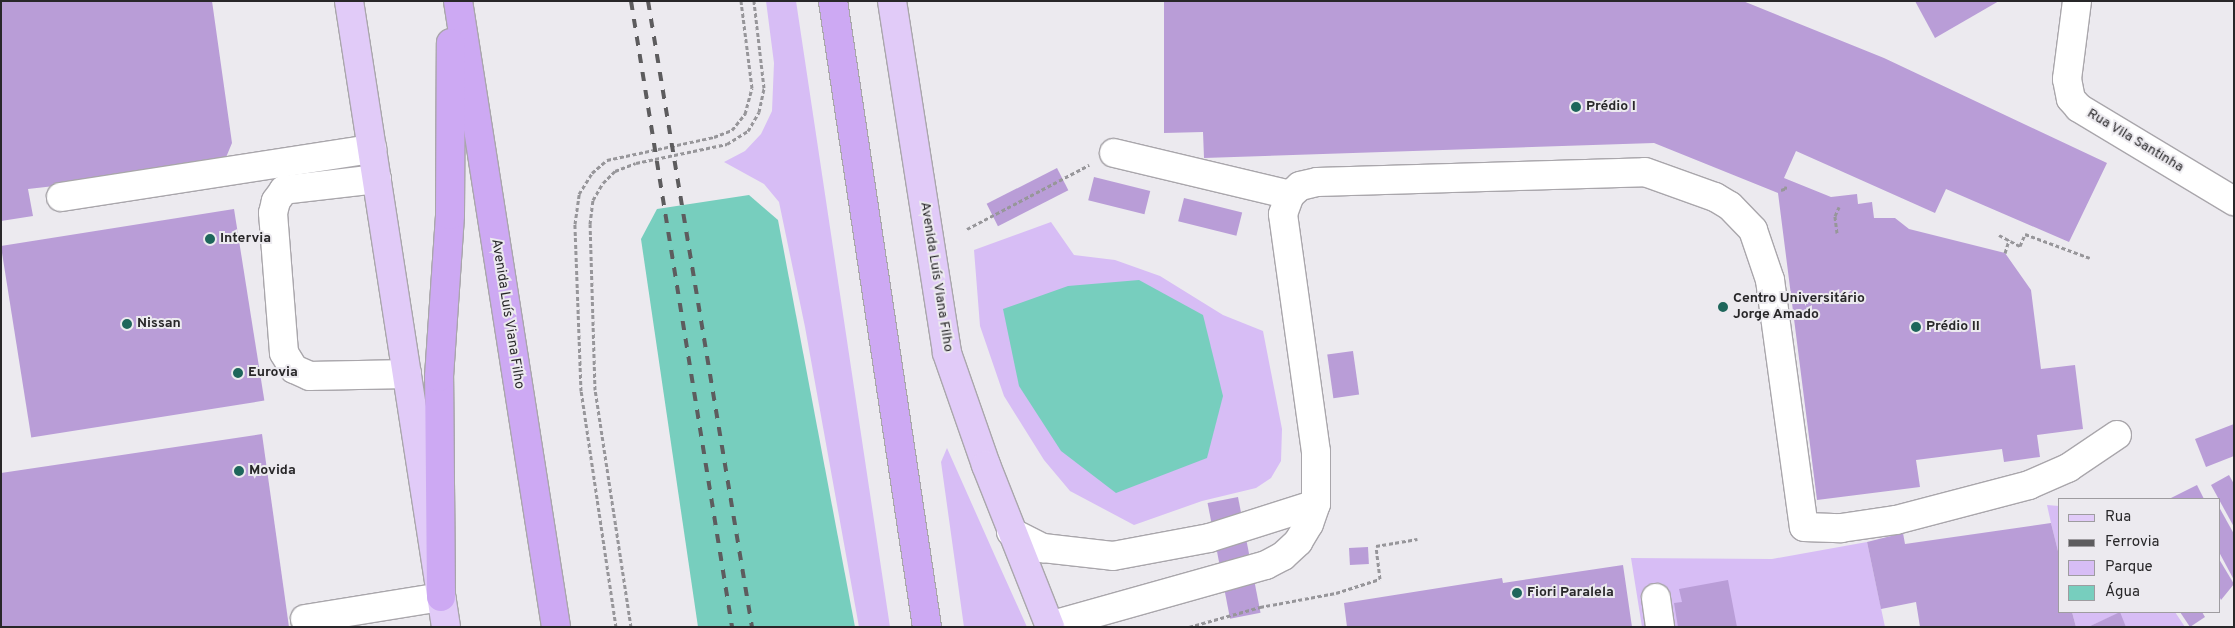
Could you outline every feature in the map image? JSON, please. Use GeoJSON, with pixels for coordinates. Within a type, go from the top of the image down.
{"type":"FeatureCollection","features":[{"type":"Feature","properties":{"kind":"highway"},"geometry":{"type":"LineString","coordinates":[[441,597],[438,407],[450,215],[451,1]]}},
{"type":"Feature","properties":{"kind":"highway","name":"Avenida Luís Viana Filho"},"geometry":{"type":"LineString","coordinates":[[458,1],[556,627]]}},
{"type":"Feature","properties":{"kind":"highway"},"geometry":{"type":"LineString","coordinates":[[833,1],[927,627]]}},
{"type":"Feature","properties":{"kind":"main road"},"geometry":{"type":"LineString","coordinates":[[349,1],[446,627]]}},
{"type":"Feature","properties":{"kind":"main road","name":"Avenida Luís Viana Filho"},"geometry":{"type":"LineString","coordinates":[[892,1],[947,353],[1011,532],[1049,626]]}},
{"type":"Feature","properties":{"kind":"street","name":"Rua Vila Santinha"},"geometry":{"type":"LineString","coordinates":[[2077,1],[2067,79],[2071,99],[2079,108],[2234,201]]}},
{"type":"Feature","properties":{"kind":"street"},"geometry":{"type":"LineString","coordinates":[[61,197],[372,149]]}},
{"type":"Feature","properties":{"kind":"street"},"geometry":{"type":"LineString","coordinates":[[1114,153],[1290,195]]}},
{"type":"Feature","properties":{"kind":"street"},"geometry":{"type":"LineString","coordinates":[[1049,626],[1266,565],[1283,556],[1298,542],[1309,524],[1316,504],[1316,452],[1284,234],[1283,214],[1290,195],[1300,186],[1317,182],[1645,172],[1715,197],[1730,206],[1753,230],[1770,280],[1804,527],[1842,528],[1896,520],[2029,485],[2068,468],[2117,435]]}},
{"type":"Feature","properties":{"kind":"street"},"geometry":{"type":"LineString","coordinates":[[377,179],[284,190],[276,201],[273,213],[284,353],[294,369],[310,376],[407,374]]}},
{"type":"Feature","properties":{"kind":"street"},"geometry":{"type":"LineString","coordinates":[[1011,532],[1043,548],[1113,556],[1209,538],[1316,504]]}},
{"type":"Feature","properties":{"kind":"street"},"geometry":{"type":"LineString","coordinates":[[305,619],[441,597]]}},
{"type":"Feature","properties":{"kind":"street"},"geometry":{"type":"LineString","coordinates":[[1656,598],[1660,627]]}},
{"type":"Feature","properties":{"kind":"path"},"geometry":{"type":"LineString","coordinates":[[616,627],[581,391],[575,224],[579,194],[592,174],[607,160],[714,138],[736,125],[745,114],[752,88],[741,1]]}},
{"type":"Feature","properties":{"kind":"path"},"geometry":{"type":"LineString","coordinates":[[631,627],[595,390],[590,224],[593,200],[615,171],[636,163],[726,144],[748,131],[759,112],[764,88],[754,1]]}},
{"type":"Feature","properties":{"kind":"path"},"geometry":{"type":"LineString","coordinates":[[967,228],[1062,178]]}},
{"type":"Feature","properties":{"kind":"path"},"geometry":{"type":"LineString","coordinates":[[1837,233],[1835,216],[1839,207]]}},
{"type":"Feature","properties":{"kind":"path"},"geometry":{"type":"LineString","coordinates":[[1999,235],[2020,246],[2024,234],[2090,258]]}},
{"type":"Feature","properties":{"kind":"path"},"geometry":{"type":"LineString","coordinates":[[2005,253],[2009,240]]}},
{"type":"Feature","properties":{"kind":"path"},"geometry":{"type":"LineString","coordinates":[[1189,627],[1260,607],[1336,593],[1380,579],[1376,546],[1417,539]]}},
{"type":"Feature","properties":{"kind":"green space"},"geometry":{"type":"Polygon","coordinates":[[[766,1],[796,1],[890,627],[859,627],[805,327],[779,202],[764,184],[724,162],[745,151],[761,134],[772,111],[774,63],[766,1]]]}},
{"type":"Feature","properties":{"kind":"green space"},"geometry":{"type":"Polygon","coordinates":[[[1051,222],[1074,255],[1115,260],[1160,276],[1223,315],[1263,331],[1282,429],[1281,461],[1271,478],[1256,488],[1202,501],[1134,525],[1070,491],[1044,460],[1004,396],[980,326],[974,250],[1051,222]]]}},
{"type":"Feature","properties":{"kind":"green space"},"geometry":{"type":"Polygon","coordinates":[[[947,448],[1027,627],[964,627],[941,462],[947,448]]]}},
{"type":"Feature","properties":{"kind":"green space"},"geometry":{"type":"Polygon","coordinates":[[[2047,505],[2058,506],[2058,551],[2047,505]]]}},
{"type":"Feature","properties":{"kind":"green space"},"geometry":{"type":"Polygon","coordinates":[[[1867,542],[1885,627],[1642,627],[1631,558],[1772,559],[1867,542]]]}},
{"type":"Feature","properties":{"kind":"green space"},"geometry":{"type":"Polygon","coordinates":[[[2072,613],[2119,613],[2088,627],[2076,627],[2072,613]]]}},
{"type":"Feature","properties":{"kind":"green space"},"geometry":{"type":"Polygon","coordinates":[[[2119,613],[2176,613],[2185,627],[2126,627],[2119,613]]]}},
{"type":"Feature","properties":{"kind":"water"},"geometry":{"type":"Polygon","coordinates":[[[749,195],[778,220],[855,627],[698,627],[641,239],[657,209],[749,195]]]}},
{"type":"Feature","properties":{"kind":"water"},"geometry":{"type":"Polygon","coordinates":[[[1139,280],[1203,315],[1223,396],[1207,458],[1116,493],[1061,451],[1019,386],[1003,309],[1068,286],[1139,280]]]}},
{"type":"Feature","properties":{"kind":"building"},"geometry":{"type":"Polygon","coordinates":[[[1,1],[212,1],[232,143],[222,167],[28,189],[33,216],[1,221],[1,1]]]}},
{"type":"Feature","properties":{"kind":"building","name":"Prédio I"},"geometry":{"type":"Polygon","coordinates":[[[1164,1],[1743,1],[1884,58],[2107,163],[2069,242],[1946,189],[1935,213],[1796,151],[1784,178],[1831,197],[1857,194],[1858,204],[1872,202],[1874,218],[1895,218],[1909,229],[2005,253],[2031,290],[2041,369],[2075,365],[2083,429],[2037,435],[2040,457],[2004,462],[2002,449],[1916,460],[1920,487],[1817,500],[1778,193],[1654,143],[1204,158],[1203,132],[1164,133],[1164,1]]]}},
{"type":"Feature","properties":{"kind":"building"},"geometry":{"type":"Polygon","coordinates":[[[1915,1],[1999,1],[1935,38],[1915,1]]]}},
{"type":"Feature","properties":{"kind":"building"},"geometry":{"type":"Polygon","coordinates":[[[1057,168],[1068,190],[998,226],[987,204],[1057,168]]]}},
{"type":"Feature","properties":{"kind":"building"},"geometry":{"type":"Polygon","coordinates":[[[1094,177],[1150,191],[1144,214],[1088,200],[1094,177]]]}},
{"type":"Feature","properties":{"kind":"building"},"geometry":{"type":"Polygon","coordinates":[[[1184,198],[1242,213],[1236,236],[1178,221],[1184,198]]]}},
{"type":"Feature","properties":{"kind":"building","name":"Nissan"},"geometry":{"type":"Polygon","coordinates":[[[234,209],[264,401],[31,438],[1,246],[234,209]]]}},
{"type":"Feature","properties":{"kind":"building"},"geometry":{"type":"Polygon","coordinates":[[[1353,351],[1359,395],[1333,398],[1327,355],[1353,351]]]}},
{"type":"Feature","properties":{"kind":"building"},"geometry":{"type":"Polygon","coordinates":[[[2234,424],[2234,456],[2206,467],[2195,439],[2234,424]]]}},
{"type":"Feature","properties":{"kind":"building"},"geometry":{"type":"Polygon","coordinates":[[[262,434],[289,627],[1,627],[1,473],[262,434]]]}},
{"type":"Feature","properties":{"kind":"building"},"geometry":{"type":"Polygon","coordinates":[[[2229,475],[2234,484],[2234,527],[2220,498],[2218,498],[2211,485],[2229,475]]]}},
{"type":"Feature","properties":{"kind":"building"},"geometry":{"type":"Polygon","coordinates":[[[2197,485],[2204,498],[2171,498],[2197,485]]]}},
{"type":"Feature","properties":{"kind":"building"},"geometry":{"type":"Polygon","coordinates":[[[1238,497],[1261,613],[1230,619],[1208,503],[1238,497]]]}},
{"type":"Feature","properties":{"kind":"building"},"geometry":{"type":"Polygon","coordinates":[[[2220,509],[2234,534],[2234,580],[2220,554],[2220,509]]]}},
{"type":"Feature","properties":{"kind":"building"},"geometry":{"type":"Polygon","coordinates":[[[2051,523],[2058,551],[2058,613],[2072,613],[2076,627],[1920,627],[1916,602],[1881,609],[1867,542],[1903,533],[1905,544],[2051,523]]]}},
{"type":"Feature","properties":{"kind":"building"},"geometry":{"type":"Polygon","coordinates":[[[1368,547],[1369,564],[1350,565],[1349,548],[1368,547]]]}},
{"type":"Feature","properties":{"kind":"building"},"geometry":{"type":"Polygon","coordinates":[[[2220,561],[2234,584],[2221,600],[2220,598],[2220,561]]]}},
{"type":"Feature","properties":{"kind":"building","name":"Fiori Paralela"},"geometry":{"type":"Polygon","coordinates":[[[1623,565],[1632,627],[1347,627],[1344,603],[1502,578],[1503,583],[1623,565]]]}},
{"type":"Feature","properties":{"kind":"building"},"geometry":{"type":"Polygon","coordinates":[[[1728,580],[1737,627],[1678,627],[1674,603],[1682,602],[1679,589],[1728,580]]]}},
{"type":"Feature","properties":{"kind":"building"},"geometry":{"type":"Polygon","coordinates":[[[2120,613],[2126,627],[2088,627],[2120,613]]]}},
{"type":"Feature","properties":{"kind":"building"},"geometry":{"type":"Polygon","coordinates":[[[2181,613],[2203,613],[2205,617],[2190,627],[2181,613]]]}},
{"type":"Feature","properties":{"kind":"railway"},"geometry":{"type":"LineString","coordinates":[[631,1],[732,627]]}},
{"type":"Feature","properties":{"kind":"railway"},"geometry":{"type":"LineString","coordinates":[[648,1],[752,627]]}},
{"type":"Feature","properties":{"kind":"place","name":"Prédio I"},"geometry":{"type":"Point","coordinates":[1576,107]}},
{"type":"Feature","properties":{"kind":"place","name":"Intervia"},"geometry":{"type":"Point","coordinates":[210,239]}},
{"type":"Feature","properties":{"kind":"place","name":"Centro Universitário Jorge Amado"},"geometry":{"type":"Point","coordinates":[1723,307]}},
{"type":"Feature","properties":{"kind":"place","name":"Nissan"},"geometry":{"type":"Point","coordinates":[127,324]}},
{"type":"Feature","properties":{"kind":"place","name":"Prédio II"},"geometry":{"type":"Point","coordinates":[1916,327]}},
{"type":"Feature","properties":{"kind":"place","name":"Eurovia"},"geometry":{"type":"Point","coordinates":[238,373]}},
{"type":"Feature","properties":{"kind":"place","name":"Movida"},"geometry":{"type":"Point","coordinates":[239,471]}},
{"type":"Feature","properties":{"kind":"place","name":"Fiori Paralela"},"geometry":{"type":"Point","coordinates":[1517,593]}}]}
